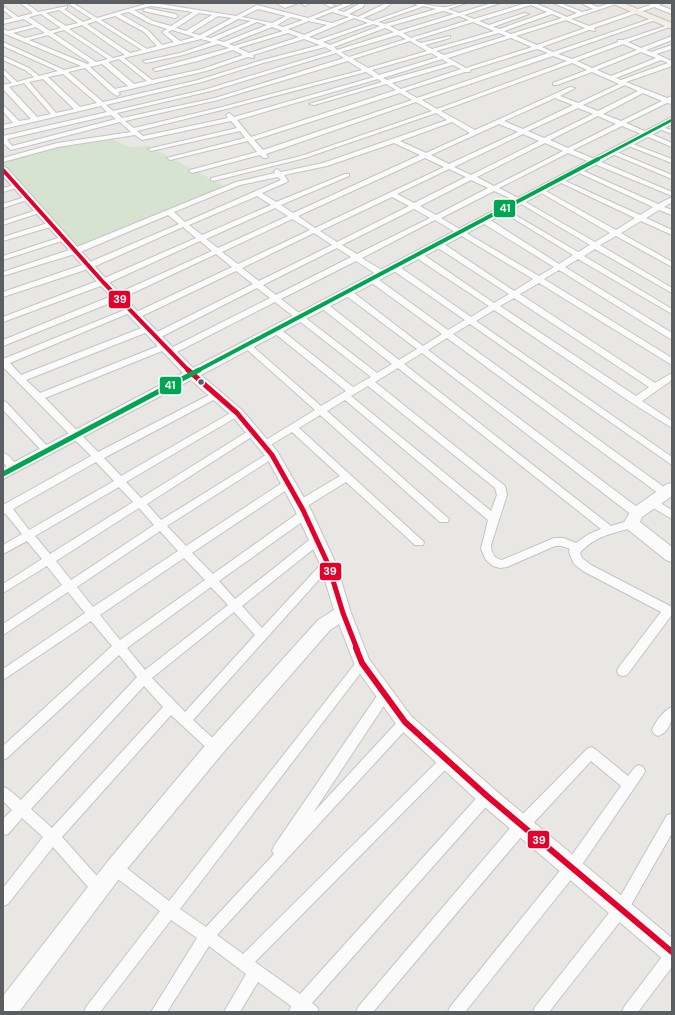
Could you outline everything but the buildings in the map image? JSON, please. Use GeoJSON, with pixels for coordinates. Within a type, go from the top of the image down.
{"type":"FeatureCollection","features":[{"type":"Feature","properties":{"kind":"main road"},"geometry":{"type":"LineString","coordinates":[[615,3],[671,25]]}},
{"type":"Feature","properties":{"kind":"main road"},"geometry":{"type":"LineString","coordinates":[[623,3],[655,19],[671,25]]}},
{"type":"Feature","properties":{"kind":"street"},"geometry":{"type":"LineString","coordinates":[[23,3],[65,28],[113,60]]}},
{"type":"Feature","properties":{"kind":"street"},"geometry":{"type":"LineString","coordinates":[[47,3],[82,23],[129,56]]}},
{"type":"Feature","properties":{"kind":"street"},"geometry":{"type":"LineString","coordinates":[[3,22],[58,9],[72,4],[82,3]]}},
{"type":"Feature","properties":{"kind":"street"},"geometry":{"type":"LineString","coordinates":[[279,3],[285,6],[295,3]]}},
{"type":"Feature","properties":{"kind":"street"},"geometry":{"type":"LineString","coordinates":[[326,3],[344,14],[385,26],[482,79]]}},
{"type":"Feature","properties":{"kind":"street"},"geometry":{"type":"LineString","coordinates":[[156,69],[196,60],[234,48],[285,30],[333,8],[351,3]]}},
{"type":"Feature","properties":{"kind":"street"},"geometry":{"type":"LineString","coordinates":[[113,91],[204,70],[249,56],[382,8],[389,3]]}},
{"type":"Feature","properties":{"kind":"street"},"geometry":{"type":"LineString","coordinates":[[415,3],[444,8],[460,14],[643,92],[670,100]]}},
{"type":"Feature","properties":{"kind":"street"},"geometry":{"type":"LineString","coordinates":[[3,127],[200,81],[261,62],[328,46],[385,26],[463,3]]}},
{"type":"Feature","properties":{"kind":"street"},"geometry":{"type":"LineString","coordinates":[[497,3],[209,90],[3,138],[11,148],[121,120],[216,99],[531,3],[672,63]]}},
{"type":"Feature","properties":{"kind":"street"},"geometry":{"type":"LineString","coordinates":[[556,3],[583,14]]}},
{"type":"Feature","properties":{"kind":"street"},"geometry":{"type":"LineString","coordinates":[[584,3],[598,9]]}},
{"type":"Feature","properties":{"kind":"street"},"geometry":{"type":"LineString","coordinates":[[3,44],[64,72],[142,138],[233,119],[314,96],[444,58],[615,3]]}},
{"type":"Feature","properties":{"kind":"street"},"geometry":{"type":"LineString","coordinates":[[213,180],[303,157],[350,123],[401,91],[537,47],[638,11],[651,4],[660,3]]}},
{"type":"Feature","properties":{"kind":"street"},"geometry":{"type":"LineString","coordinates":[[72,4],[147,51]]}},
{"type":"Feature","properties":{"kind":"street"},"geometry":{"type":"LineString","coordinates":[[24,40],[151,4],[255,21],[271,25],[328,46],[401,91],[475,133]]}},
{"type":"Feature","properties":{"kind":"street"},"geometry":{"type":"LineString","coordinates":[[344,14],[363,4]]}},
{"type":"Feature","properties":{"kind":"street"},"geometry":{"type":"LineString","coordinates":[[317,42],[371,22],[427,4]]}},
{"type":"Feature","properties":{"kind":"street"},"geometry":{"type":"LineString","coordinates":[[651,4],[672,12]]}},
{"type":"Feature","properties":{"kind":"street"},"geometry":{"type":"LineString","coordinates":[[4,87],[201,37],[258,7],[332,25]]}},
{"type":"Feature","properties":{"kind":"street"},"geometry":{"type":"LineString","coordinates":[[3,8],[17,19]]}},
{"type":"Feature","properties":{"kind":"street"},"geometry":{"type":"LineString","coordinates":[[136,8],[175,16]]}},
{"type":"Feature","properties":{"kind":"street"},"geometry":{"type":"LineString","coordinates":[[537,11],[544,8]]}},
{"type":"Feature","properties":{"kind":"street"},"geometry":{"type":"LineString","coordinates":[[161,25],[185,9]]}},
{"type":"Feature","properties":{"kind":"street"},"geometry":{"type":"LineString","coordinates":[[129,10],[151,22],[234,48],[287,77],[314,96]]}},
{"type":"Feature","properties":{"kind":"street"},"geometry":{"type":"LineString","coordinates":[[179,43],[165,32],[199,11]]}},
{"type":"Feature","properties":{"kind":"street"},"geometry":{"type":"LineString","coordinates":[[146,61],[181,54],[215,41],[275,11]]}},
{"type":"Feature","properties":{"kind":"street"},"geometry":{"type":"LineString","coordinates":[[552,12],[500,31],[368,70],[300,86],[224,108],[134,131],[57,145],[6,176],[40,211],[88,266],[133,314],[192,374],[237,413],[268,450],[303,510],[328,564],[343,613],[362,663],[405,722],[487,796],[672,953],[629,1012]]}},
{"type":"Feature","properties":{"kind":"street"},"geometry":{"type":"LineString","coordinates":[[479,27],[488,26],[530,13]]}},
{"type":"Feature","properties":{"kind":"street"},"geometry":{"type":"LineString","coordinates":[[116,14],[146,31],[162,48]]}},
{"type":"Feature","properties":{"kind":"street"},"geometry":{"type":"LineString","coordinates":[[187,33],[218,14]]}},
{"type":"Feature","properties":{"kind":"street"},"geometry":{"type":"LineString","coordinates":[[224,44],[282,21],[290,15]]}},
{"type":"Feature","properties":{"kind":"street"},"geometry":{"type":"LineString","coordinates":[[25,17],[95,64]]}},
{"type":"Feature","properties":{"kind":"street"},"geometry":{"type":"LineString","coordinates":[[192,171],[261,153],[655,19]]}},
{"type":"Feature","properties":{"kind":"street"},"geometry":{"type":"LineString","coordinates":[[5,32],[38,25]]}},
{"type":"Feature","properties":{"kind":"street"},"geometry":{"type":"LineString","coordinates":[[170,158],[250,139],[437,111],[671,25]]}},
{"type":"Feature","properties":{"kind":"street"},"geometry":{"type":"LineString","coordinates":[[549,31],[563,26]]}},
{"type":"Feature","properties":{"kind":"street"},"geometry":{"type":"LineString","coordinates":[[5,32],[86,66],[122,99]]}},
{"type":"Feature","properties":{"kind":"street"},"geometry":{"type":"LineString","coordinates":[[421,45],[457,34]]}},
{"type":"Feature","properties":{"kind":"street"},"geometry":{"type":"LineString","coordinates":[[522,40],[528,38]]}},
{"type":"Feature","properties":{"kind":"street"},"geometry":{"type":"LineString","coordinates":[[555,84],[672,38]]}},
{"type":"Feature","properties":{"kind":"street"},"geometry":{"type":"LineString","coordinates":[[3,54],[33,44]]}},
{"type":"Feature","properties":{"kind":"street"},"geometry":{"type":"LineString","coordinates":[[652,54],[672,47]]}},
{"type":"Feature","properties":{"kind":"street"},"geometry":{"type":"LineString","coordinates":[[137,54],[168,78]]}},
{"type":"Feature","properties":{"kind":"street"},"geometry":{"type":"LineString","coordinates":[[610,78],[662,59],[672,57]]}},
{"type":"Feature","properties":{"kind":"street"},"geometry":{"type":"LineString","coordinates":[[3,58],[28,69],[41,77],[78,109]]}},
{"type":"Feature","properties":{"kind":"street"},"geometry":{"type":"LineString","coordinates":[[121,58],[151,82]]}},
{"type":"Feature","properties":{"kind":"street"},"geometry":{"type":"LineString","coordinates":[[104,62],[132,86]]}},
{"type":"Feature","properties":{"kind":"street"},"geometry":{"type":"LineString","coordinates":[[312,104],[453,63]]}},
{"type":"Feature","properties":{"kind":"street"},"geometry":{"type":"LineString","coordinates":[[262,635],[77,435],[3,362],[133,314],[238,267],[622,83],[672,63]]}},
{"type":"Feature","properties":{"kind":"street"},"geometry":{"type":"LineString","coordinates":[[3,71],[16,84]]}},
{"type":"Feature","properties":{"kind":"street"},"geometry":{"type":"LineString","coordinates":[[25,81],[55,115]]}},
{"type":"Feature","properties":{"kind":"street"},"geometry":{"type":"LineString","coordinates":[[4,87],[35,119]]}},
{"type":"Feature","properties":{"kind":"street"},"geometry":{"type":"LineString","coordinates":[[3,343],[117,297],[572,88]]}},
{"type":"Feature","properties":{"kind":"street"},"geometry":{"type":"LineString","coordinates":[[3,295],[88,266],[285,181],[209,90]]}},
{"type":"Feature","properties":{"kind":"street"},"geometry":{"type":"LineString","coordinates":[[39,397],[159,341],[259,284],[643,92]]}},
{"type":"Feature","properties":{"kind":"street"},"geometry":{"type":"LineString","coordinates":[[556,96],[645,135],[672,145]]}},
{"type":"Feature","properties":{"kind":"street"},"geometry":{"type":"LineString","coordinates":[[20,379],[159,341],[276,299],[670,100]]}},
{"type":"Feature","properties":{"kind":"street"},"geometry":{"type":"LineString","coordinates":[[3,108],[17,124]]}},
{"type":"Feature","properties":{"kind":"street"},"geometry":{"type":"LineString","coordinates":[[3,274],[75,251],[238,183],[325,165],[452,120]]}},
{"type":"Feature","properties":{"kind":"street"},"geometry":{"type":"LineString","coordinates":[[3,456],[8,471],[672,120]]}},
{"type":"Feature","properties":{"kind":"street"},"geometry":{"type":"LineString","coordinates":[[500,122],[570,150],[672,194]]}},
{"type":"Feature","properties":{"kind":"street"},"geometry":{"type":"LineString","coordinates":[[350,123],[382,145]]}},
{"type":"Feature","properties":{"kind":"street"},"geometry":{"type":"LineString","coordinates":[[659,127],[672,132]]}},
{"type":"Feature","properties":{"kind":"street"},"geometry":{"type":"LineString","coordinates":[[151,149],[241,129]]}},
{"type":"Feature","properties":{"kind":"street"},"geometry":{"type":"LineString","coordinates":[[394,140],[520,201],[672,291]]}},
{"type":"Feature","properties":{"kind":"street"},"geometry":{"type":"LineString","coordinates":[[628,144],[672,161]]}},
{"type":"Feature","properties":{"kind":"street"},"geometry":{"type":"LineString","coordinates":[[612,152],[672,177]]}},
{"type":"Feature","properties":{"kind":"street"},"geometry":{"type":"LineString","coordinates":[[577,170],[672,212]]}},
{"type":"Feature","properties":{"kind":"street"},"geometry":{"type":"LineString","coordinates":[[3,320],[103,282],[347,175]]}},
{"type":"Feature","properties":{"kind":"street"},"geometry":{"type":"LineString","coordinates":[[559,180],[672,233]]}},
{"type":"Feature","properties":{"kind":"street"},"geometry":{"type":"LineString","coordinates":[[540,190],[672,265]]}},
{"type":"Feature","properties":{"kind":"street"},"geometry":{"type":"LineString","coordinates":[[257,193],[357,258],[377,277],[448,334],[668,490],[634,518],[581,543],[574,552],[578,561],[586,568],[670,610],[623,671]]}},
{"type":"Feature","properties":{"kind":"street"},"geometry":{"type":"LineString","coordinates":[[392,194],[462,232],[672,362]]}},
{"type":"Feature","properties":{"kind":"street"},"geometry":{"type":"LineString","coordinates":[[3,206],[28,198]]}},
{"type":"Feature","properties":{"kind":"street"},"geometry":{"type":"LineString","coordinates":[[3,630],[161,525],[268,450],[293,428],[672,200]]}},
{"type":"Feature","properties":{"kind":"street"},"geometry":{"type":"LineString","coordinates":[[503,210],[672,312]]}},
{"type":"Feature","properties":{"kind":"street"},"geometry":{"type":"LineString","coordinates":[[3,224],[40,211]]}},
{"type":"Feature","properties":{"kind":"street"},"geometry":{"type":"LineString","coordinates":[[169,212],[259,284],[500,486],[502,495],[486,549],[492,560],[500,564],[554,542],[563,542],[577,548]]}},
{"type":"Feature","properties":{"kind":"street"},"geometry":{"type":"LineString","coordinates":[[484,220],[672,337]]}},
{"type":"Feature","properties":{"kind":"street"},"geometry":{"type":"LineString","coordinates":[[3,239],[51,224]]}},
{"type":"Feature","properties":{"kind":"street"},"geometry":{"type":"LineString","coordinates":[[3,258],[64,239]]}},
{"type":"Feature","properties":{"kind":"street"},"geometry":{"type":"LineString","coordinates":[[438,244],[655,387]]}},
{"type":"Feature","properties":{"kind":"street"},"geometry":{"type":"LineString","coordinates":[[418,255],[672,426]]}},
{"type":"Feature","properties":{"kind":"street"},"geometry":{"type":"LineString","coordinates":[[394,268],[672,462]]}},
{"type":"Feature","properties":{"kind":"street"},"geometry":{"type":"LineString","coordinates":[[348,292],[634,518],[672,556]]}},
{"type":"Feature","properties":{"kind":"street"},"geometry":{"type":"LineString","coordinates":[[323,305],[608,529]]}},
{"type":"Feature","properties":{"kind":"street"},"geometry":{"type":"LineString","coordinates":[[276,330],[494,519]]}},
{"type":"Feature","properties":{"kind":"street"},"geometry":{"type":"LineString","coordinates":[[247,346],[444,519]]}},
{"type":"Feature","properties":{"kind":"street"},"geometry":{"type":"LineString","coordinates":[[634,401],[672,376]]}},
{"type":"Feature","properties":{"kind":"street"},"geometry":{"type":"LineString","coordinates":[[215,748],[171,708],[144,678],[29,535],[5,509],[97,457],[216,395]]}},
{"type":"Feature","properties":{"kind":"street"},"geometry":{"type":"LineString","coordinates":[[3,404],[47,451]]}},
{"type":"Feature","properties":{"kind":"street"},"geometry":{"type":"LineString","coordinates":[[3,550],[237,413]]}},
{"type":"Feature","properties":{"kind":"street"},"geometry":{"type":"LineString","coordinates":[[293,428],[419,542]]}},
{"type":"Feature","properties":{"kind":"street"},"geometry":{"type":"LineString","coordinates":[[3,589],[253,432]]}},
{"type":"Feature","properties":{"kind":"street"},"geometry":{"type":"LineString","coordinates":[[3,754],[119,647],[212,581],[347,477]]}},
{"type":"Feature","properties":{"kind":"street"},"geometry":{"type":"LineString","coordinates":[[3,675],[288,484]]}},
{"type":"Feature","properties":{"kind":"street"},"geometry":{"type":"LineString","coordinates":[[652,502],[672,516]]}},
{"type":"Feature","properties":{"kind":"street"},"geometry":{"type":"LineString","coordinates":[[3,829],[144,678],[317,540]]}},
{"type":"Feature","properties":{"kind":"street"},"geometry":{"type":"LineString","coordinates":[[185,720],[328,564]]}},
{"type":"Feature","properties":{"kind":"street"},"geometry":{"type":"LineString","coordinates":[[5,1012],[100,890],[115,868],[215,748],[324,626],[343,613]]}},
{"type":"Feature","properties":{"kind":"street"},"geometry":{"type":"LineString","coordinates":[[91,1012],[362,663]]}},
{"type":"Feature","properties":{"kind":"street"},"geometry":{"type":"LineString","coordinates":[[258,880],[385,694]]}},
{"type":"Feature","properties":{"kind":"street"},"geometry":{"type":"LineString","coordinates":[[3,899],[53,837],[171,708]]}},
{"type":"Feature","properties":{"kind":"street"},"geometry":{"type":"LineString","coordinates":[[658,730],[672,712]]}},
{"type":"Feature","properties":{"kind":"street"},"geometry":{"type":"LineString","coordinates":[[158,1012],[207,936],[405,722]]}},
{"type":"Feature","properties":{"kind":"street"},"geometry":{"type":"LineString","coordinates":[[363,1012],[522,825],[590,753],[629,785]]}},
{"type":"Feature","properties":{"kind":"street"},"geometry":{"type":"LineString","coordinates":[[244,963],[447,760]]}},
{"type":"Feature","properties":{"kind":"street"},"geometry":{"type":"LineString","coordinates":[[455,1012],[572,867],[639,771]]}},
{"type":"Feature","properties":{"kind":"street"},"geometry":{"type":"LineString","coordinates":[[3,793],[53,837],[100,890]]}},
{"type":"Feature","properties":{"kind":"street"},"geometry":{"type":"LineString","coordinates":[[115,868],[170,910],[244,963],[303,1009],[487,796]]}},
{"type":"Feature","properties":{"kind":"street"},"geometry":{"type":"LineString","coordinates":[[540,1012],[621,909],[672,820]]}},
{"type":"Feature","properties":{"kind":"street"},"geometry":{"type":"LineString","coordinates":[[231,1012],[256,972]]}},
{"type":"Feature","properties":{"kind":"green space"},"geometry":{"type":"Polygon","coordinates":[[[110,138],[129,147],[148,146],[226,187],[76,253],[3,170],[3,161],[59,146],[110,138]]]}},
{"type":"Feature","properties":{"kind":"transit line","name":"41"},"geometry":{"type":"LineString","coordinates":[[3,474],[672,120]]}},
{"type":"Feature","properties":{"kind":"transit line","name":"39"},"geometry":{"type":"LineString","coordinates":[[3,170],[103,282],[192,374],[237,413],[272,455],[303,510],[328,564],[343,613],[362,663],[405,722],[487,796],[672,952]]}}]}
